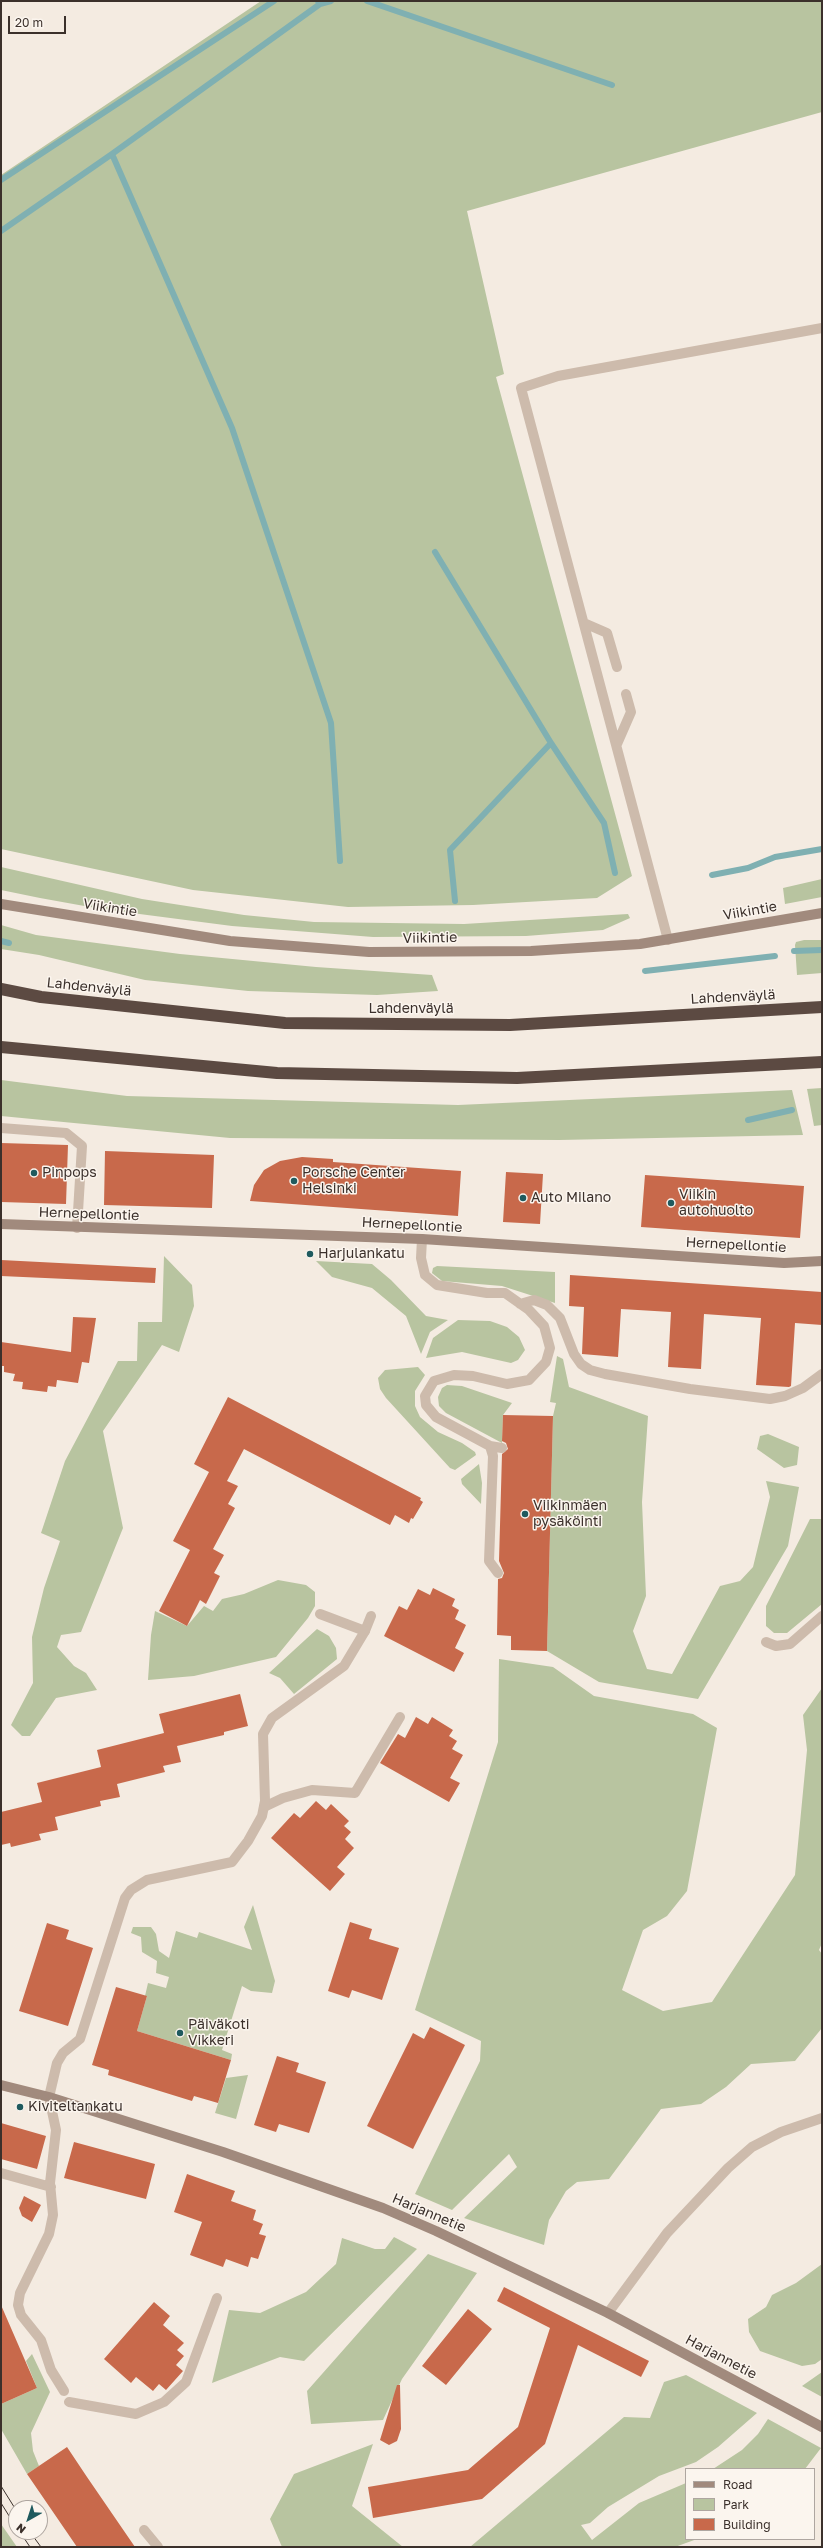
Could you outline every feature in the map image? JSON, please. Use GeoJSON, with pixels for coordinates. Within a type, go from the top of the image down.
{"type":"FeatureCollection","features":[{"type":"Feature","properties":{"kind":"highway"},"geometry":{"type":"LineString","coordinates":[[1,985],[41,997]]}},
{"type":"Feature","properties":{"kind":"highway","name":"Lahdenväylä"},"geometry":{"type":"LineString","coordinates":[[1,989],[41,997],[293,1024],[510,1025],[822,1007]]}},
{"type":"Feature","properties":{"kind":"highway"},"geometry":{"type":"LineString","coordinates":[[1,1047],[277,1073],[517,1078],[822,1062]]}},
{"type":"Feature","properties":{"kind":"street"},"geometry":{"type":"LineString","coordinates":[[668,940],[617,744],[520,388],[558,376],[822,328]]}},
{"type":"Feature","properties":{"kind":"street"},"geometry":{"type":"LineString","coordinates":[[584,623],[608,633],[617,667]]}},
{"type":"Feature","properties":{"kind":"street"},"geometry":{"type":"LineString","coordinates":[[617,744],[631,712],[626,694]]}},
{"type":"Feature","properties":{"kind":"street","name":"Viikintie"},"geometry":{"type":"LineString","coordinates":[[1,899],[38,911]]}},
{"type":"Feature","properties":{"kind":"street","name":"Viikintie"},"geometry":{"type":"LineString","coordinates":[[1,904],[230,941],[369,952],[531,951],[668,940],[822,913]]}},
{"type":"Feature","properties":{"kind":"street"},"geometry":{"type":"LineString","coordinates":[[1,1128],[66,1133],[82,1146],[77,1228]]}},
{"type":"Feature","properties":{"kind":"street","name":"Hernepellontie"},"geometry":{"type":"LineString","coordinates":[[1,1224],[77,1228],[422,1239],[784,1263],[822,1261]]}},
{"type":"Feature","properties":{"kind":"street"},"geometry":{"type":"LineString","coordinates":[[422,1239],[422,1258],[425,1275],[437,1285],[480,1292],[505,1293],[520,1304],[544,1326],[550,1348],[546,1362],[529,1380],[506,1384],[473,1376],[454,1375],[434,1381],[425,1396],[426,1405],[436,1417],[490,1446],[502,1448]]}},
{"type":"Feature","properties":{"kind":"street"},"geometry":{"type":"LineString","coordinates":[[520,1304],[534,1300],[547,1305],[560,1318],[574,1354],[581,1364],[590,1370],[605,1374],[690,1389],[770,1399],[785,1396],[797,1391],[822,1374]]}},
{"type":"Feature","properties":{"kind":"street"},"geometry":{"type":"LineString","coordinates":[[490,1446],[493,1456],[489,1561],[498,1573]]}},
{"type":"Feature","properties":{"kind":"street"},"geometry":{"type":"LineString","coordinates":[[320,1614],[365,1631]]}},
{"type":"Feature","properties":{"kind":"street"},"geometry":{"type":"LineString","coordinates":[[64,2391],[51,2370],[41,2340],[21,2315],[18,2305],[20,2293],[49,2234],[53,2215],[51,2187],[56,2130],[50,2097],[57,2063],[64,2053],[80,2039],[125,1898],[131,1890],[147,1880],[232,1862],[248,1841],[262,1816],[264,1807],[263,1734],[272,1718],[344,1666],[365,1631],[371,1616]]}},
{"type":"Feature","properties":{"kind":"street"},"geometry":{"type":"LineString","coordinates":[[766,1642],[776,1646],[790,1644],[822,1616]]}},
{"type":"Feature","properties":{"kind":"street"},"geometry":{"type":"LineString","coordinates":[[264,1807],[283,1798],[312,1790],[355,1793],[400,1717]]}},
{"type":"Feature","properties":{"kind":"street","name":"Harjannetie"},"geometry":{"type":"LineString","coordinates":[[1,2085],[50,2097],[196,2142],[382,2208],[495,2258],[608,2313],[822,2427]]}},
{"type":"Feature","properties":{"kind":"street"},"geometry":{"type":"LineString","coordinates":[[608,2313],[667,2233],[728,2168],[752,2147],[781,2132],[822,2118]]}},
{"type":"Feature","properties":{"kind":"street"},"geometry":{"type":"LineString","coordinates":[[1,2173],[51,2187]]}},
{"type":"Feature","properties":{"kind":"street"},"geometry":{"type":"LineString","coordinates":[[69,2402],[136,2414],[164,2402],[186,2382],[217,2298]]}},
{"type":"Feature","properties":{"kind":"street"},"geometry":{"type":"LineString","coordinates":[[144,2530],[158,2547]]}},
{"type":"Feature","properties":{"kind":"green space"},"geometry":{"type":"Polygon","coordinates":[[[261,1],[822,1],[822,112],[467,211],[504,374],[496,377],[632,876],[597,898],[473,905],[348,907],[193,890],[1,849],[1,175],[261,1]]]}},
{"type":"Feature","properties":{"kind":"green space"},"geometry":{"type":"Polygon","coordinates":[[[1,867],[142,899],[244,915],[314,922],[464,924],[628,914],[630,918],[603,930],[526,936],[373,937],[232,926],[101,909],[1,890],[1,867]]]}},
{"type":"Feature","properties":{"kind":"green space"},"geometry":{"type":"Polygon","coordinates":[[[822,879],[822,897],[785,904],[783,888],[822,879]]]}},
{"type":"Feature","properties":{"kind":"green space"},"geometry":{"type":"Polygon","coordinates":[[[1,925],[36,935],[180,954],[316,967],[432,975],[438,991],[377,995],[248,991],[145,980],[39,955],[1,949],[1,925]]]}},
{"type":"Feature","properties":{"kind":"green space"},"geometry":{"type":"Polygon","coordinates":[[[804,940],[822,940],[822,973],[797,975],[795,945],[796,942],[804,940]]]}},
{"type":"Feature","properties":{"kind":"green space"},"geometry":{"type":"Polygon","coordinates":[[[1,1080],[127,1096],[458,1105],[792,1090],[803,1135],[559,1140],[230,1138],[1,1116],[1,1080]]]}},
{"type":"Feature","properties":{"kind":"green space"},"geometry":{"type":"Polygon","coordinates":[[[822,1088],[822,1125],[814,1126],[807,1089],[822,1088]]]}},
{"type":"Feature","properties":{"kind":"green space"},"geometry":{"type":"Polygon","coordinates":[[[164,1256],[192,1285],[194,1306],[179,1352],[162,1345],[103,1431],[123,1528],[81,1632],[61,1635],[57,1647],[74,1666],[86,1673],[97,1690],[56,1698],[30,1736],[22,1736],[11,1725],[33,1683],[32,1637],[44,1588],[60,1541],[41,1533],[65,1461],[118,1361],[137,1361],[138,1322],[162,1322],[164,1256]]]}},
{"type":"Feature","properties":{"kind":"green space"},"geometry":{"type":"Polygon","coordinates":[[[316,1261],[372,1264],[391,1280],[426,1316],[448,1320],[430,1332],[421,1354],[406,1316],[372,1288],[332,1277],[316,1261]]]}},
{"type":"Feature","properties":{"kind":"green space"},"geometry":{"type":"Polygon","coordinates":[[[437,1266],[555,1272],[555,1303],[502,1286],[442,1281],[432,1273],[433,1268],[437,1266]]]}},
{"type":"Feature","properties":{"kind":"green space"},"geometry":{"type":"Polygon","coordinates":[[[458,1320],[490,1321],[507,1327],[519,1337],[525,1350],[518,1360],[511,1363],[462,1352],[426,1358],[433,1338],[458,1320]]]}},
{"type":"Feature","properties":{"kind":"green space"},"geometry":{"type":"Polygon","coordinates":[[[557,1356],[563,1359],[569,1387],[648,1416],[642,1502],[646,1596],[633,1631],[647,1669],[672,1674],[720,1586],[740,1581],[753,1567],[770,1497],[766,1481],[799,1487],[788,1546],[698,1699],[599,1682],[547,1651],[553,1416],[556,1403],[550,1402],[557,1356]]]}},
{"type":"Feature","properties":{"kind":"green space"},"geometry":{"type":"Polygon","coordinates":[[[418,1367],[425,1375],[415,1391],[415,1406],[420,1417],[438,1432],[462,1443],[475,1452],[476,1455],[455,1470],[450,1468],[386,1398],[380,1389],[378,1378],[385,1370],[418,1367]]]}},
{"type":"Feature","properties":{"kind":"green space"},"geometry":{"type":"Polygon","coordinates":[[[447,1385],[462,1386],[512,1403],[503,1415],[502,1443],[446,1413],[439,1406],[438,1397],[442,1388],[447,1385]]]}},
{"type":"Feature","properties":{"kind":"green space"},"geometry":{"type":"Polygon","coordinates":[[[768,1434],[799,1447],[797,1465],[784,1468],[757,1449],[760,1436],[768,1434]]]}},
{"type":"Feature","properties":{"kind":"green space"},"geometry":{"type":"Polygon","coordinates":[[[479,1464],[482,1483],[481,1504],[462,1484],[461,1479],[479,1464]]]}},
{"type":"Feature","properties":{"kind":"green space"},"geometry":{"type":"Polygon","coordinates":[[[810,1519],[822,1519],[822,1604],[787,1633],[774,1633],[766,1626],[766,1606],[810,1519]]]}},
{"type":"Feature","properties":{"kind":"green space"},"geometry":{"type":"Polygon","coordinates":[[[278,1580],[306,1585],[315,1592],[315,1606],[308,1618],[276,1657],[194,1676],[148,1680],[151,1635],[155,1611],[187,1626],[204,1606],[213,1611],[222,1599],[244,1594],[278,1580]]]}},
{"type":"Feature","properties":{"kind":"green space"},"geometry":{"type":"Polygon","coordinates":[[[317,1629],[329,1636],[336,1648],[337,1659],[294,1694],[280,1678],[269,1673],[317,1629]]]}},
{"type":"Feature","properties":{"kind":"green space"},"geometry":{"type":"Polygon","coordinates":[[[499,1659],[553,1667],[594,1696],[693,1714],[717,1728],[687,1891],[667,1916],[643,1930],[622,1990],[663,2011],[712,2002],[795,1875],[807,1750],[803,1715],[822,1688],[822,1943],[819,1950],[822,1954],[822,2028],[795,2061],[751,2064],[726,2087],[701,2104],[661,2109],[609,2179],[577,2182],[566,2191],[549,2220],[544,2245],[464,2218],[517,2167],[509,2154],[452,2210],[415,2194],[480,2061],[481,2041],[415,2010],[498,1742],[499,1659]]]}},
{"type":"Feature","properties":{"kind":"green space"},"geometry":{"type":"Polygon","coordinates":[[[253,1905],[275,1981],[272,1993],[251,1991],[242,1986],[222,2050],[232,2054],[231,2060],[137,2031],[147,1996],[145,1996],[148,1983],[166,1988],[169,1977],[156,1973],[157,1961],[142,1952],[141,1937],[131,1933],[133,1927],[151,1927],[156,1934],[159,1951],[169,1958],[176,1931],[197,1938],[199,1932],[252,1950],[244,1927],[253,1905]]]}},
{"type":"Feature","properties":{"kind":"green space"},"geometry":{"type":"Polygon","coordinates":[[[248,2075],[236,2119],[215,2113],[226,2078],[248,2075]]]}},
{"type":"Feature","properties":{"kind":"green space"},"geometry":{"type":"Polygon","coordinates":[[[394,2237],[417,2249],[304,2361],[280,2357],[212,2383],[229,2310],[260,2313],[306,2292],[336,2264],[342,2238],[375,2249],[385,2249],[394,2237]]]}},
{"type":"Feature","properties":{"kind":"green space"},"geometry":{"type":"Polygon","coordinates":[[[428,2254],[477,2273],[402,2379],[383,2420],[311,2424],[307,2391],[428,2254]]]}},
{"type":"Feature","properties":{"kind":"green space"},"geometry":{"type":"Polygon","coordinates":[[[822,2264],[822,2359],[815,2364],[802,2366],[760,2351],[749,2332],[748,2319],[766,2307],[772,2295],[796,2283],[822,2264]]]}},
{"type":"Feature","properties":{"kind":"green space"},"geometry":{"type":"Polygon","coordinates":[[[32,2354],[50,2392],[31,2433],[33,2451],[39,2466],[27,2474],[1,2429],[1,2404],[37,2388],[26,2361],[32,2354]]]}},
{"type":"Feature","properties":{"kind":"green space"},"geometry":{"type":"Polygon","coordinates":[[[822,2372],[822,2397],[802,2386],[822,2372]]]}},
{"type":"Feature","properties":{"kind":"green space"},"geometry":{"type":"Polygon","coordinates":[[[686,2375],[757,2413],[718,2447],[696,2462],[659,2476],[608,2507],[590,2523],[581,2525],[592,2540],[639,2503],[685,2483],[685,2540],[694,2540],[675,2547],[470,2547],[624,2417],[650,2418],[664,2382],[686,2375]]]}},
{"type":"Feature","properties":{"kind":"green space"},"geometry":{"type":"Polygon","coordinates":[[[768,2419],[821,2448],[806,2468],[715,2468],[742,2450],[758,2434],[768,2419]]]}},
{"type":"Feature","properties":{"kind":"green space"},"geometry":{"type":"Polygon","coordinates":[[[373,2444],[352,2506],[403,2547],[282,2547],[270,2519],[294,2474],[373,2444]]]}},
{"type":"Feature","properties":{"kind":"green space"},"geometry":{"type":"Polygon","coordinates":[[[1,2524],[8,2534],[8,2540],[12,2540],[17,2547],[1,2547],[1,2524]]]}},
{"type":"Feature","properties":{"kind":"building","name":"Pinpops"},"geometry":{"type":"Polygon","coordinates":[[[1,1143],[68,1145],[66,1204],[1,1202],[1,1143]]]}},
{"type":"Feature","properties":{"kind":"building"},"geometry":{"type":"Polygon","coordinates":[[[105,1151],[214,1155],[212,1208],[104,1205],[105,1151]]]}},
{"type":"Feature","properties":{"kind":"building"},"geometry":{"type":"Polygon","coordinates":[[[302,1157],[333,1159],[333,1162],[461,1171],[458,1216],[250,1201],[254,1185],[264,1170],[280,1161],[302,1157]]]}},
{"type":"Feature","properties":{"kind":"building","name":"Auto Milano"},"geometry":{"type":"Polygon","coordinates":[[[506,1172],[543,1174],[540,1224],[503,1222],[506,1172]]]}},
{"type":"Feature","properties":{"kind":"building"},"geometry":{"type":"Polygon","coordinates":[[[645,1175],[804,1186],[800,1238],[641,1227],[645,1175]]]}},
{"type":"Feature","properties":{"kind":"building"},"geometry":{"type":"Polygon","coordinates":[[[1,1260],[156,1268],[155,1283],[1,1276],[1,1260]]]}},
{"type":"Feature","properties":{"kind":"building"},"geometry":{"type":"Polygon","coordinates":[[[570,1275],[822,1292],[822,1325],[795,1323],[791,1386],[789,1387],[756,1385],[761,1318],[704,1314],[701,1369],[668,1367],[671,1312],[621,1309],[618,1357],[582,1354],[584,1307],[569,1306],[570,1275]]]}},
{"type":"Feature","properties":{"kind":"building"},"geometry":{"type":"Polygon","coordinates":[[[73,1317],[96,1318],[89,1363],[82,1362],[78,1383],[57,1380],[56,1387],[48,1386],[47,1392],[22,1389],[23,1382],[13,1381],[15,1374],[4,1372],[4,1366],[1,1366],[1,1342],[71,1352],[73,1317]]]}},
{"type":"Feature","properties":{"kind":"building"},"geometry":{"type":"Polygon","coordinates":[[[228,1397],[421,1498],[420,1500],[423,1502],[409,1523],[395,1515],[390,1525],[244,1449],[227,1481],[238,1486],[228,1504],[235,1508],[213,1549],[224,1555],[214,1573],[220,1576],[206,1604],[200,1600],[187,1626],[159,1611],[190,1550],[173,1541],[209,1472],[194,1464],[228,1397]]]}},
{"type":"Feature","properties":{"kind":"building","name":"Viikinmäen pysäköinti"},"geometry":{"type":"Polygon","coordinates":[[[503,1415],[553,1416],[547,1651],[511,1650],[511,1636],[497,1635],[498,1579],[502,1578],[504,1573],[499,1561],[502,1454],[508,1449],[506,1443],[502,1441],[503,1415]]]}},
{"type":"Feature","properties":{"kind":"building"},"geometry":{"type":"Polygon","coordinates":[[[433,1588],[455,1599],[452,1606],[459,1610],[455,1619],[466,1625],[455,1648],[464,1653],[454,1672],[384,1636],[399,1606],[407,1610],[418,1589],[430,1595],[433,1588]]]}},
{"type":"Feature","properties":{"kind":"building"},"geometry":{"type":"Polygon","coordinates":[[[240,1694],[248,1726],[224,1732],[224,1735],[177,1746],[181,1762],[163,1766],[165,1772],[117,1784],[120,1797],[100,1801],[101,1806],[55,1817],[58,1830],[39,1834],[41,1840],[11,1847],[10,1843],[1,1845],[1,1812],[42,1802],[37,1783],[101,1767],[97,1750],[164,1733],[159,1714],[240,1694]]]}},
{"type":"Feature","properties":{"kind":"building"},"geometry":{"type":"Polygon","coordinates":[[[416,1717],[428,1724],[432,1717],[453,1730],[449,1736],[457,1741],[452,1749],[463,1755],[450,1778],[460,1783],[449,1802],[380,1763],[398,1734],[405,1738],[416,1717]]]}},
{"type":"Feature","properties":{"kind":"building"},"geometry":{"type":"Polygon","coordinates":[[[316,1801],[326,1810],[331,1804],[349,1821],[344,1826],[351,1832],[345,1839],[354,1848],[337,1867],[345,1874],[330,1891],[271,1838],[294,1813],[300,1818],[316,1801]]]}},
{"type":"Feature","properties":{"kind":"building"},"geometry":{"type":"Polygon","coordinates":[[[350,1922],[372,1929],[369,1939],[399,1948],[382,2000],[352,1990],[349,1998],[328,1991],[350,1922]]]}},
{"type":"Feature","properties":{"kind":"building"},"geometry":{"type":"Polygon","coordinates":[[[47,1923],[69,1930],[66,1939],[93,1948],[68,2026],[19,2011],[47,1923]]]}},
{"type":"Feature","properties":{"kind":"building"},"geometry":{"type":"Polygon","coordinates":[[[116,1987],[147,1996],[137,2031],[231,2060],[218,2103],[194,2096],[192,2101],[108,2075],[109,2070],[92,2065],[116,1987]]]}},
{"type":"Feature","properties":{"kind":"building"},"geometry":{"type":"Polygon","coordinates":[[[430,2027],[465,2045],[413,2149],[367,2126],[413,2033],[424,2039],[430,2027]]]}},
{"type":"Feature","properties":{"kind":"building"},"geometry":{"type":"Polygon","coordinates":[[[277,2056],[299,2063],[296,2072],[326,2082],[309,2133],[279,2124],[276,2132],[254,2125],[277,2056]]]}},
{"type":"Feature","properties":{"kind":"building"},"geometry":{"type":"Polygon","coordinates":[[[1,2123],[46,2136],[37,2169],[1,2159],[1,2123]]]}},
{"type":"Feature","properties":{"kind":"building"},"geometry":{"type":"Polygon","coordinates":[[[74,2142],[155,2164],[146,2199],[64,2178],[74,2142]]]}},
{"type":"Feature","properties":{"kind":"building"},"geometry":{"type":"Polygon","coordinates":[[[187,2174],[235,2191],[231,2201],[256,2210],[253,2220],[263,2224],[259,2234],[266,2236],[258,2259],[251,2257],[248,2267],[226,2259],[223,2267],[190,2255],[202,2222],[174,2212],[187,2174]]]}},
{"type":"Feature","properties":{"kind":"building"},"geometry":{"type":"Polygon","coordinates":[[[24,2196],[41,2205],[32,2222],[22,2216],[19,2208],[24,2196]]]}},
{"type":"Feature","properties":{"kind":"building"},"geometry":{"type":"Polygon","coordinates":[[[504,2287],[649,2361],[641,2377],[578,2345],[545,2444],[482,2499],[373,2518],[368,2487],[468,2470],[518,2427],[550,2328],[497,2301],[504,2287]]]}},
{"type":"Feature","properties":{"kind":"building"},"geometry":{"type":"Polygon","coordinates":[[[154,2302],[170,2316],[163,2325],[184,2343],[177,2350],[184,2356],[176,2365],[183,2371],[166,2390],[159,2384],[153,2391],[136,2377],[131,2383],[104,2359],[154,2302]]]}},
{"type":"Feature","properties":{"kind":"building"},"geometry":{"type":"Polygon","coordinates":[[[1,2305],[37,2388],[1,2404],[1,2305]]]}},
{"type":"Feature","properties":{"kind":"building"},"geometry":{"type":"Polygon","coordinates":[[[468,2309],[492,2329],[446,2385],[422,2366],[468,2309]]]}},
{"type":"Feature","properties":{"kind":"building"},"geometry":{"type":"Polygon","coordinates":[[[397,2385],[400,2385],[401,2429],[397,2441],[389,2445],[380,2440],[397,2385]]]}},
{"type":"Feature","properties":{"kind":"building"},"geometry":{"type":"Polygon","coordinates":[[[67,2447],[135,2547],[77,2547],[48,2505],[48,2500],[45,2500],[27,2474],[67,2447]]]}},
{"type":"Feature","properties":{"kind":"waterway"},"geometry":{"type":"LineString","coordinates":[[1,180],[274,1]]}},
{"type":"Feature","properties":{"kind":"waterway"},"geometry":{"type":"LineString","coordinates":[[318,1],[320,4],[331,1]]}},
{"type":"Feature","properties":{"kind":"waterway"},"geometry":{"type":"LineString","coordinates":[[367,1],[612,85]]}},
{"type":"Feature","properties":{"kind":"waterway"},"geometry":{"type":"LineString","coordinates":[[1,231],[112,154],[320,4]]}},
{"type":"Feature","properties":{"kind":"waterway"},"geometry":{"type":"LineString","coordinates":[[112,154],[232,428],[331,723],[340,861]]}},
{"type":"Feature","properties":{"kind":"waterway"},"geometry":{"type":"LineString","coordinates":[[435,552],[551,743],[450,850],[455,901]]}},
{"type":"Feature","properties":{"kind":"waterway"},"geometry":{"type":"LineString","coordinates":[[551,743],[604,823],[615,873]]}},
{"type":"Feature","properties":{"kind":"waterway"},"geometry":{"type":"LineString","coordinates":[[712,875],[748,868],[775,857],[822,849]]}},
{"type":"Feature","properties":{"kind":"waterway"},"geometry":{"type":"LineString","coordinates":[[1,941],[9,943]]}},
{"type":"Feature","properties":{"kind":"waterway"},"geometry":{"type":"LineString","coordinates":[[794,951],[822,950]]}},
{"type":"Feature","properties":{"kind":"waterway"},"geometry":{"type":"LineString","coordinates":[[645,971],[775,956]]}},
{"type":"Feature","properties":{"kind":"waterway"},"geometry":{"type":"LineString","coordinates":[[748,1120],[792,1110]]}},
{"type":"Feature","properties":{"kind":"tram line"},"geometry":{"type":"LineString","coordinates":[[1,2486],[10,2500]]}},
{"type":"Feature","properties":{"kind":"tram line"},"geometry":{"type":"LineString","coordinates":[[1,2503],[8,2514]]}},
{"type":"Feature","properties":{"kind":"tram line"},"geometry":{"type":"LineString","coordinates":[[25,2540],[30,2547]]}},
{"type":"Feature","properties":{"kind":"tram line"},"geometry":{"type":"LineString","coordinates":[[36,2540],[41,2547]]}},
{"type":"Feature","properties":{"kind":"place","name":"Pinpops"},"geometry":{"type":"Point","coordinates":[34,1173]}},
{"type":"Feature","properties":{"kind":"place","name":"Porsche Center Helsinki"},"geometry":{"type":"Point","coordinates":[294,1181]}},
{"type":"Feature","properties":{"kind":"place","name":"Auto Milano"},"geometry":{"type":"Point","coordinates":[523,1198]}},
{"type":"Feature","properties":{"kind":"place","name":"Viikin autohuolto"},"geometry":{"type":"Point","coordinates":[671,1203]}},
{"type":"Feature","properties":{"kind":"place","name":"Harjulankatu"},"geometry":{"type":"Point","coordinates":[310,1254]}},
{"type":"Feature","properties":{"kind":"place","name":"Viikinmäen pysäköinti"},"geometry":{"type":"Point","coordinates":[525,1514]}},
{"type":"Feature","properties":{"kind":"place","name":"Päiväkoti Vikkeri"},"geometry":{"type":"Point","coordinates":[180,2033]}},
{"type":"Feature","properties":{"kind":"place","name":"Kiviteltankatu"},"geometry":{"type":"Point","coordinates":[20,2107]}}]}
